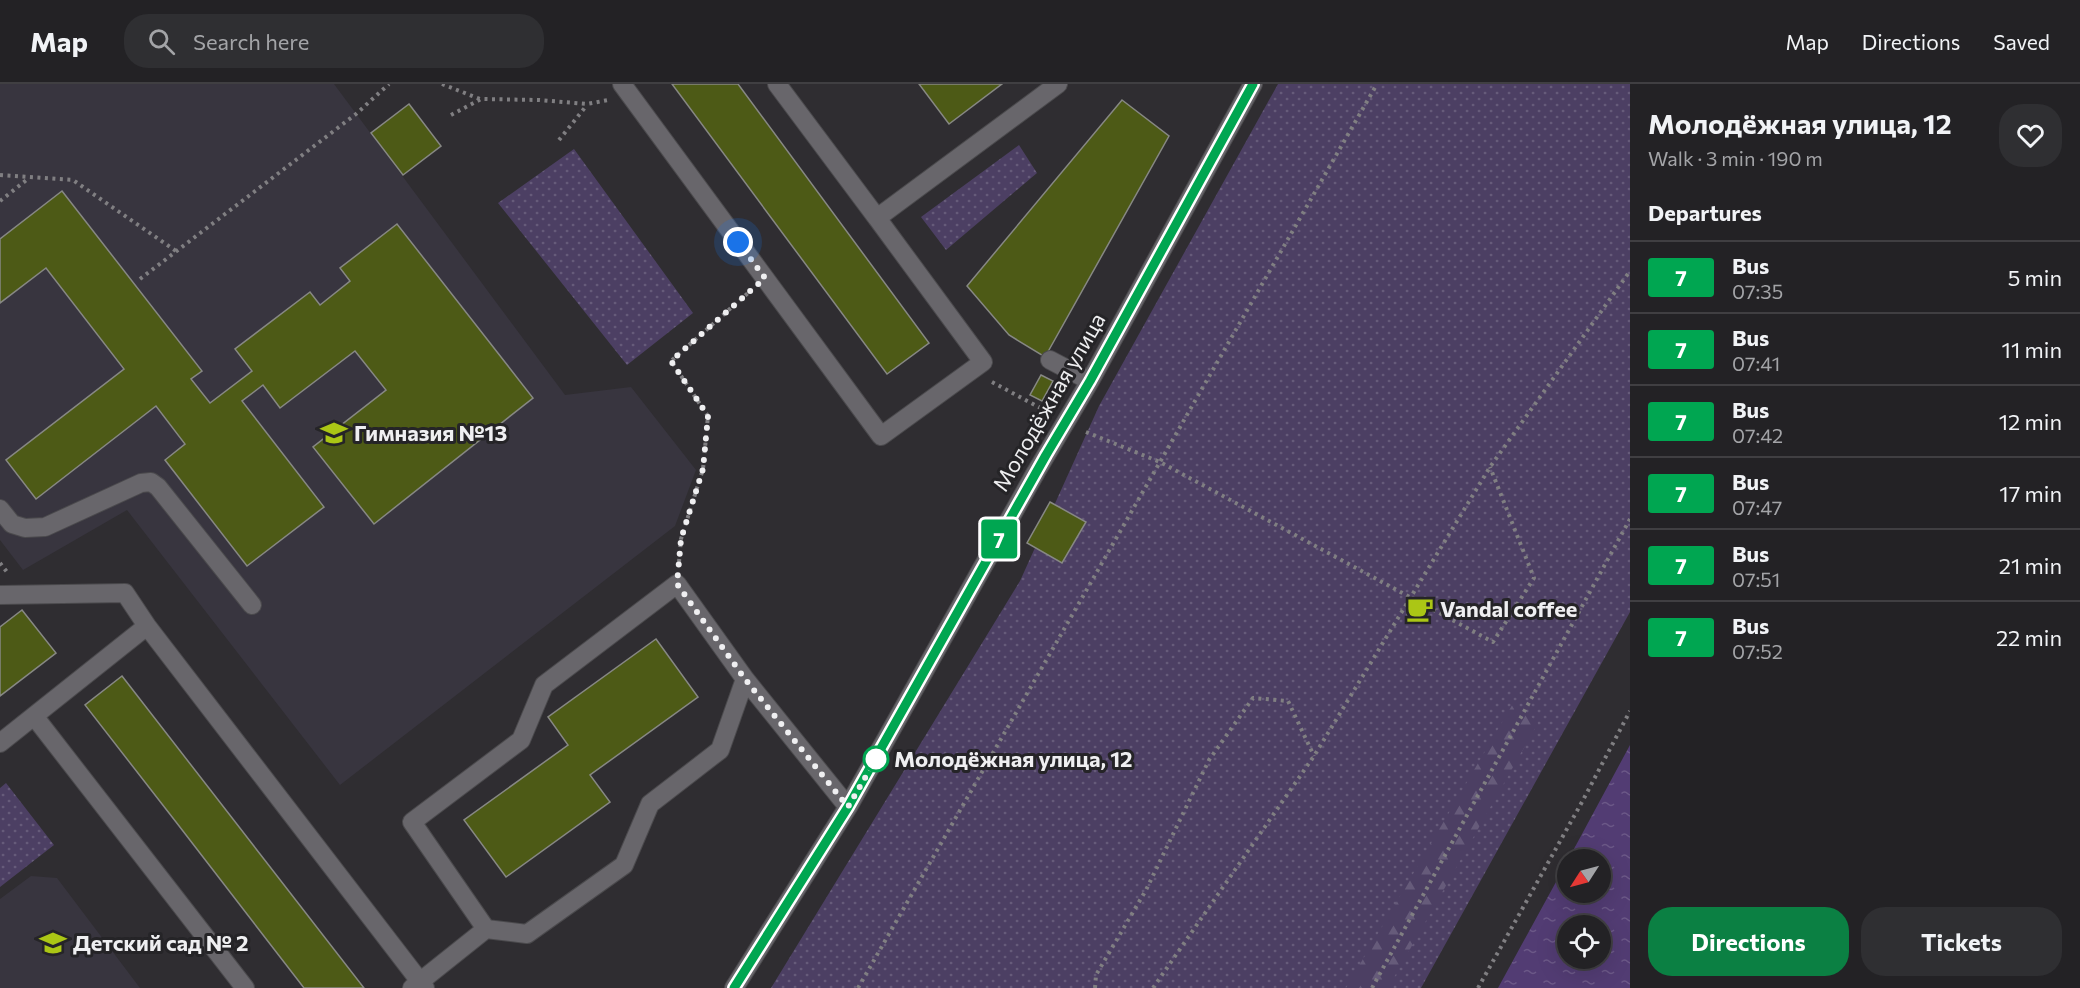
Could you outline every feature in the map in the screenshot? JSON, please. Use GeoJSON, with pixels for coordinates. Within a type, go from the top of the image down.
{"type":"FeatureCollection","features":[{"type":"Feature","properties":{"kind":"street"},"geometry":{"type":"LineString","coordinates":[[876,218],[1058,84]]}},
{"type":"Feature","properties":{"kind":"street","name":"Молодёжная улица"},"geometry":{"type":"LineString","coordinates":[[734,988],[848,807],[1090,381],[1253,84]]}},
{"type":"Feature","properties":{"kind":"street"},"geometry":{"type":"LineString","coordinates":[[626,90],[881,436],[983,362],[876,218],[787,88]]}},
{"type":"Feature","properties":{"kind":"street"},"geometry":{"type":"LineString","coordinates":[[1050,360],[1090,381]]}},
{"type":"Feature","properties":{"kind":"street"},"geometry":{"type":"LineString","coordinates":[[0,509],[12,524],[25,528],[45,527],[141,483],[151,482],[158,487],[252,605]]}},
{"type":"Feature","properties":{"kind":"street"},"geometry":{"type":"LineString","coordinates":[[486,929],[412,822],[521,740],[544,685],[677,584],[745,679],[848,807]]}},
{"type":"Feature","properties":{"kind":"street"},"geometry":{"type":"LineString","coordinates":[[0,595],[124,593],[419,986],[486,929],[527,934],[624,865],[650,804],[720,750],[745,679]]}},
{"type":"Feature","properties":{"kind":"street"},"geometry":{"type":"LineString","coordinates":[[0,743],[147,626]]}},
{"type":"Feature","properties":{"kind":"street"},"geometry":{"type":"LineString","coordinates":[[34,716],[245,988]]}},
{"type":"Feature","properties":{"kind":"path"},"geometry":{"type":"LineString","coordinates":[[140,279],[356,114],[389,84]]}},
{"type":"Feature","properties":{"kind":"path"},"geometry":{"type":"LineString","coordinates":[[442,84],[481,99],[587,104],[626,90]]}},
{"type":"Feature","properties":{"kind":"path"},"geometry":{"type":"LineString","coordinates":[[858,988],[1377,84]]}},
{"type":"Feature","properties":{"kind":"path"},"geometry":{"type":"LineString","coordinates":[[451,115],[481,99]]}},
{"type":"Feature","properties":{"kind":"path"},"geometry":{"type":"LineString","coordinates":[[559,140],[587,104]]}},
{"type":"Feature","properties":{"kind":"path"},"geometry":{"type":"LineString","coordinates":[[0,175],[73,180],[176,251]]}},
{"type":"Feature","properties":{"kind":"path"},"geometry":{"type":"LineString","coordinates":[[0,201],[30,177]]}},
{"type":"Feature","properties":{"kind":"path"},"geometry":{"type":"LineString","coordinates":[[1153,988],[1314,756],[1490,467],[1630,271]]}},
{"type":"Feature","properties":{"kind":"path"},"geometry":{"type":"LineString","coordinates":[[677,584],[681,539],[703,469],[708,416],[671,361],[765,278]]}},
{"type":"Feature","properties":{"kind":"path"},"geometry":{"type":"LineString","coordinates":[[977,368],[995,384],[1050,413]]}},
{"type":"Feature","properties":{"kind":"path"},"geometry":{"type":"LineString","coordinates":[[1083,430],[1160,462],[1493,642],[1534,578],[1490,467]]}},
{"type":"Feature","properties":{"kind":"path"},"geometry":{"type":"LineString","coordinates":[[1372,988],[1630,519]]}},
{"type":"Feature","properties":{"kind":"path"},"geometry":{"type":"LineString","coordinates":[[1095,988],[1096,975],[1146,890],[1209,760],[1253,698],[1288,701],[1314,756]]}},
{"type":"Feature","properties":{"kind":"path"},"geometry":{"type":"LineString","coordinates":[[1478,988],[1630,711]]}},
{"type":"Feature","properties":{"kind":"shaded area","name":"Гимназия №13"},"geometry":{"type":"Polygon","coordinates":[[[0,84],[334,84],[565,395],[631,387],[696,470],[675,526],[340,785],[127,510],[23,570],[0,540],[0,84]]]}},
{"type":"Feature","properties":{"kind":"shaded area","name":"Детский сад № 2"},"geometry":{"type":"Polygon","coordinates":[[[31,876],[57,878],[140,988],[0,988],[0,899],[31,876]]]}},
{"type":"Feature","properties":{"kind":"green space"},"geometry":{"type":"Polygon","coordinates":[[[1278,84],[1630,84],[1630,612],[1421,988],[771,988],[1020,581],[1099,406],[1278,84]]]}},
{"type":"Feature","properties":{"kind":"green space"},"geometry":{"type":"Polygon","coordinates":[[[1019,145],[1037,173],[946,250],[921,217],[1019,145]]]}},
{"type":"Feature","properties":{"kind":"green space"},"geometry":{"type":"Polygon","coordinates":[[[574,149],[693,313],[627,365],[498,203],[574,149]]]}},
{"type":"Feature","properties":{"kind":"green space"},"geometry":{"type":"Polygon","coordinates":[[[1514,702],[1538,723],[1388,988],[1346,988],[1514,702]]]}},
{"type":"Feature","properties":{"kind":"green space"},"geometry":{"type":"Polygon","coordinates":[[[6,783],[54,845],[0,887],[0,788],[6,783]]]}},
{"type":"Feature","properties":{"kind":"water"},"geometry":{"type":"Polygon","coordinates":[[[1630,745],[1630,988],[1498,988],[1557,880],[1557,903],[1611,903],[1611,849],[1574,849],[1630,745]]]}},
{"type":"Feature","properties":{"kind":"building"},"geometry":{"type":"Polygon","coordinates":[[[672,84],[738,84],[929,343],[887,374],[672,84]]]}},
{"type":"Feature","properties":{"kind":"building"},"geometry":{"type":"Polygon","coordinates":[[[919,84],[1002,84],[949,124],[919,84]]]}},
{"type":"Feature","properties":{"kind":"building"},"geometry":{"type":"Polygon","coordinates":[[[1122,100],[1169,136],[1045,357],[1009,335],[967,286],[1122,100]]]}},
{"type":"Feature","properties":{"kind":"building"},"geometry":{"type":"Polygon","coordinates":[[[409,104],[441,146],[403,175],[371,133],[409,104]]]}},
{"type":"Feature","properties":{"kind":"building"},"geometry":{"type":"Polygon","coordinates":[[[62,191],[202,371],[191,379],[210,403],[252,371],[235,349],[310,292],[320,305],[350,281],[340,268],[397,224],[533,398],[374,524],[313,447],[386,390],[355,351],[280,408],[263,385],[242,401],[324,507],[247,566],[165,460],[185,444],[156,406],[36,499],[6,460],[124,369],[46,268],[0,303],[0,239],[62,191]]]}},
{"type":"Feature","properties":{"kind":"building"},"geometry":{"type":"Polygon","coordinates":[[[1041,375],[1053,381],[1042,401],[1030,395],[1041,375]]]}},
{"type":"Feature","properties":{"kind":"building"},"geometry":{"type":"Polygon","coordinates":[[[1050,502],[1086,522],[1062,563],[1027,543],[1050,502]]]}},
{"type":"Feature","properties":{"kind":"building"},"geometry":{"type":"Polygon","coordinates":[[[22,610],[56,653],[0,696],[0,627],[22,610]]]}},
{"type":"Feature","properties":{"kind":"building"},"geometry":{"type":"Polygon","coordinates":[[[656,639],[698,697],[590,775],[610,802],[506,877],[464,820],[568,745],[548,717],[656,639]]]}},
{"type":"Feature","properties":{"kind":"building"},"geometry":{"type":"Polygon","coordinates":[[[122,676],[364,988],[304,988],[85,705],[122,676]]]}},
{"type":"Feature","properties":{"kind":"bus line","name":"7"},"geometry":{"type":"LineString","coordinates":[[734,988],[848,807],[1065,421],[1090,381],[1253,84]]}},
{"type":"Feature","properties":{"kind":"place","name":"Гимназия №13"},"geometry":{"type":"Point","coordinates":[334,433]}},
{"type":"Feature","properties":{"kind":"place","name":"Vandal coffee"},"geometry":{"type":"Point","coordinates":[1420,609]}},
{"type":"Feature","properties":{"kind":"place","name":"Молодёжная улица, 12"},"geometry":{"type":"Point","coordinates":[876,759]}},
{"type":"Feature","properties":{"kind":"place","name":"Детский сад № 2"},"geometry":{"type":"Point","coordinates":[53,943]}},
{"type":"Feature","properties":{"kind":"route"},"geometry":{"type":"LineString","coordinates":[[738,242],[765,278],[671,361],[708,416],[703,469],[681,539],[677,584],[745,679],[848,807],[876,759]]}}]}
